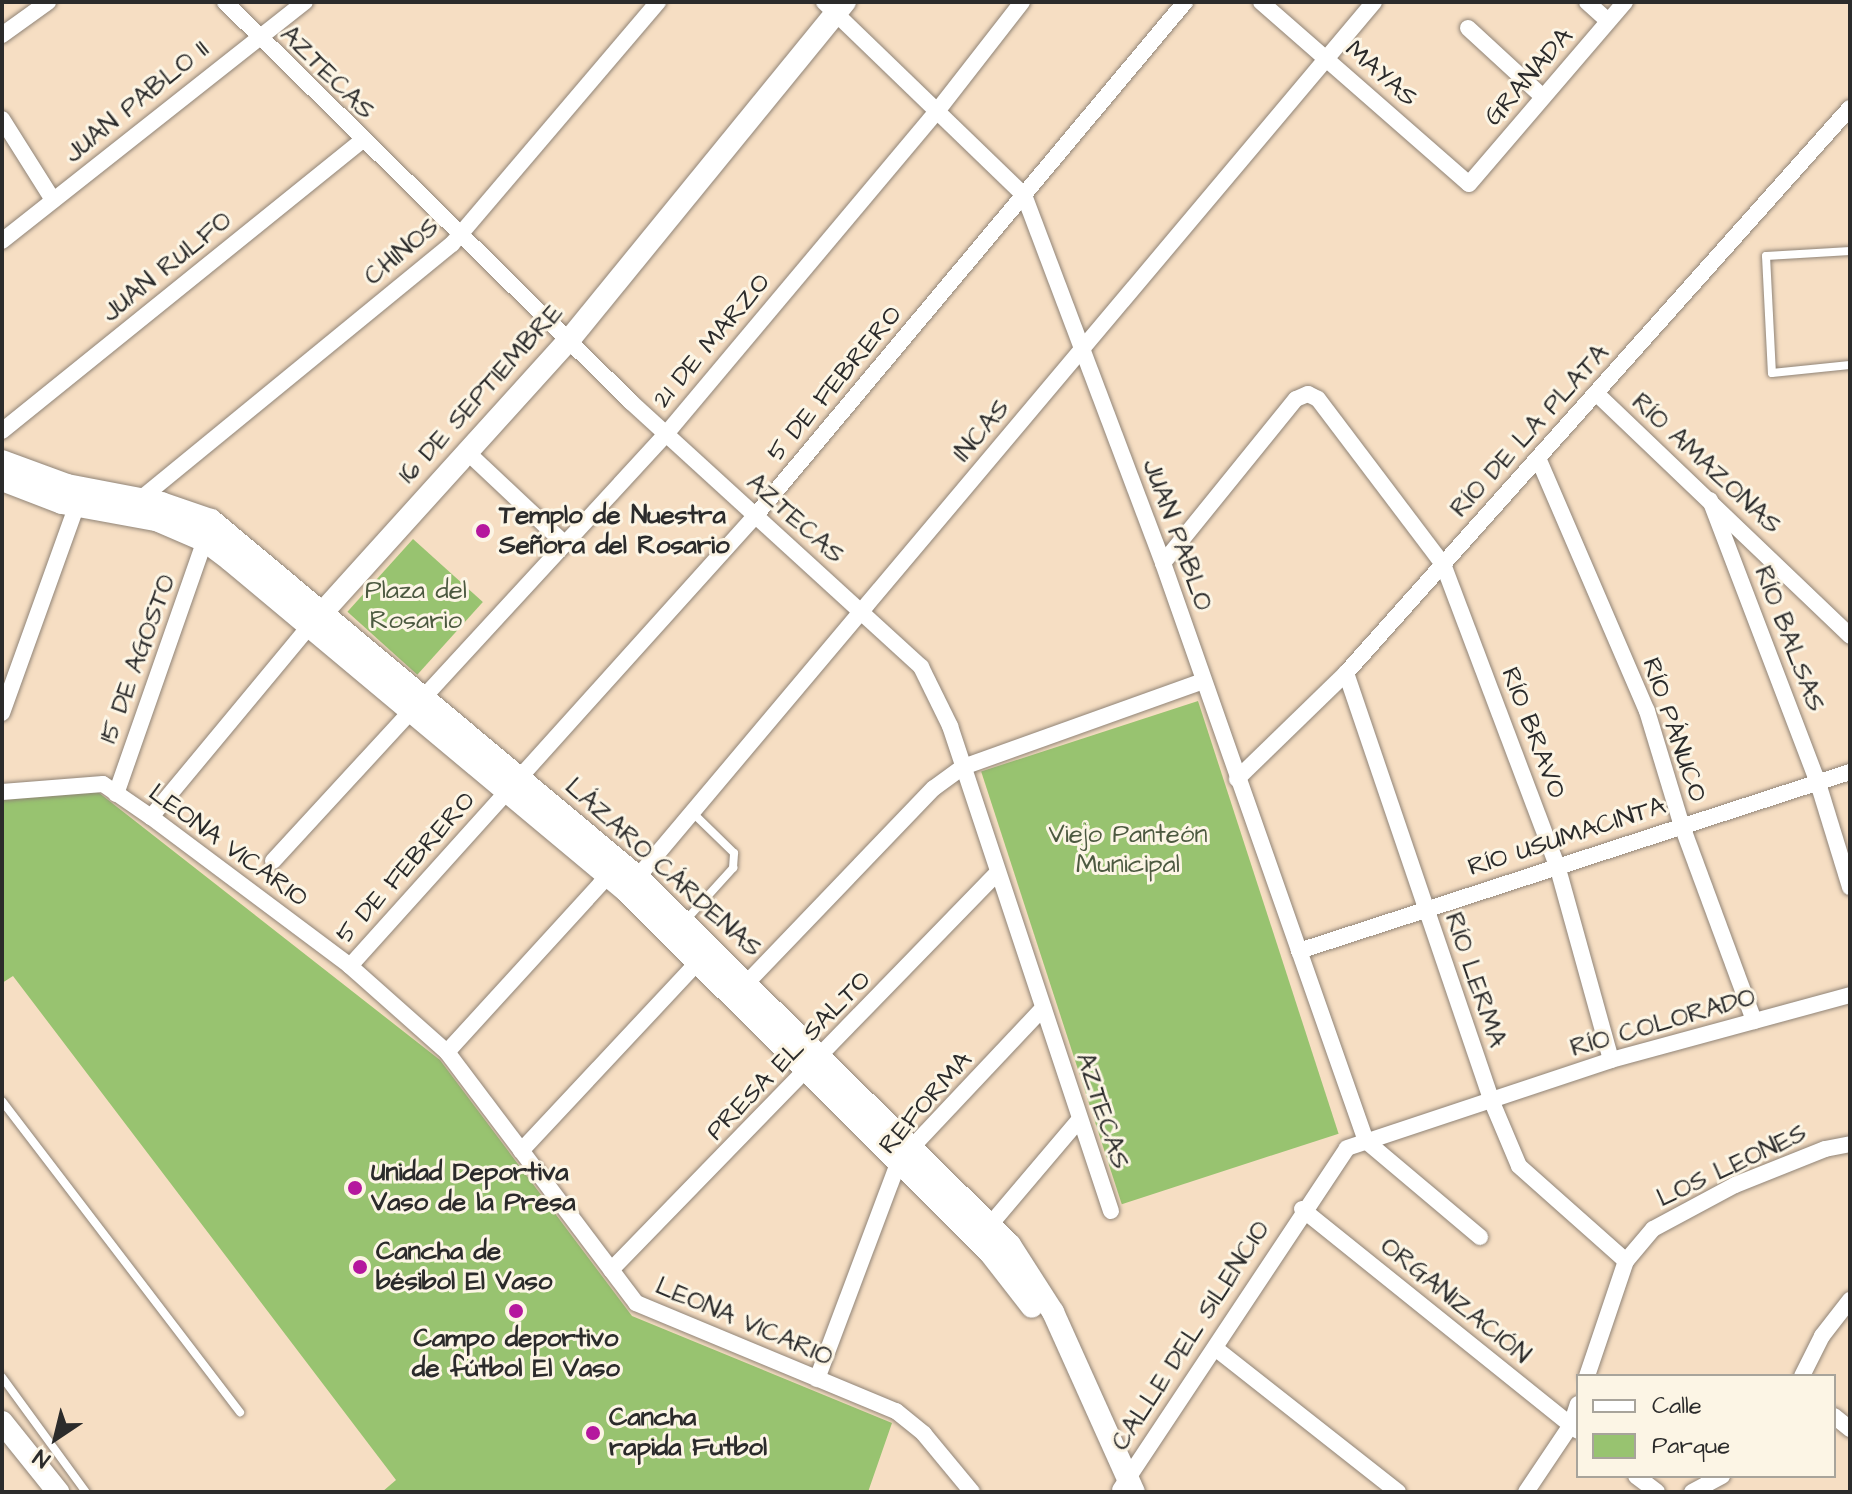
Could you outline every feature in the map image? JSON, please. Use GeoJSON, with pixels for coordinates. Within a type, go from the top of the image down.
{"type":"FeatureCollection","features":[{"type":"Feature","properties":{"kind":"street"},"geometry":{"type":"LineString","coordinates":[[2,35],[48,2]]}},
{"type":"Feature","properties":{"kind":"street","name":"AZTECAS"},"geometry":{"type":"LineString","coordinates":[[225,2],[458,237],[570,339],[666,434],[921,667],[963,767],[1111,1211]]}},
{"type":"Feature","properties":{"kind":"street","name":"JUAN PABLO II"},"geometry":{"type":"LineString","coordinates":[[2,241],[305,2]]}},
{"type":"Feature","properties":{"kind":"street","name":"CHINOS"},"geometry":{"type":"LineString","coordinates":[[131,506],[458,237],[658,2]]}},
{"type":"Feature","properties":{"kind":"street","name":"21 DE MARZO"},"geometry":{"type":"LineString","coordinates":[[273,861],[666,434],[938,110],[1022,2]]}},
{"type":"Feature","properties":{"kind":"street","name":"5 DE FEBRERO"},"geometry":{"type":"LineString","coordinates":[[350,966],[755,516],[1185,2]]}},
{"type":"Feature","properties":{"kind":"street","name":"MAYAS"},"geometry":{"type":"LineString","coordinates":[[1261,2],[1469,184]]}},
{"type":"Feature","properties":{"kind":"street","name":"INCAS"},"geometry":{"type":"LineString","coordinates":[[447,1052],[623,876],[692,812],[1374,2]]}},
{"type":"Feature","properties":{"kind":"street"},"geometry":{"type":"LineString","coordinates":[[1587,2],[1608,21]]}},
{"type":"Feature","properties":{"kind":"street","name":"GRANADA"},"geometry":{"type":"LineString","coordinates":[[1469,184],[1625,2]]}},
{"type":"Feature","properties":{"kind":"street","name":"JUAN PABLO"},"geometry":{"type":"LineString","coordinates":[[830,5],[1024,195],[1163,563],[1366,1141]]}},
{"type":"Feature","properties":{"kind":"street","name":"16 DE SEPTIEMBRE"},"geometry":{"type":"LineString","coordinates":[[151,817],[316,620],[570,339],[830,5]]}},
{"type":"Feature","properties":{"kind":"street"},"geometry":{"type":"LineString","coordinates":[[1468,28],[1543,97]]}},
{"type":"Feature","properties":{"kind":"street","name":"RÍO DE LA PLATA"},"geometry":{"type":"LineString","coordinates":[[1237,779],[1346,673],[1850,108]]}},
{"type":"Feature","properties":{"kind":"street"},"geometry":{"type":"LineString","coordinates":[[2,119],[53,200]]}},
{"type":"Feature","properties":{"kind":"street","name":"JUAN RULFO"},"geometry":{"type":"LineString","coordinates":[[2,431],[362,141]]}},
{"type":"Feature","properties":{"kind":"street","name":"RÍO BRAVO"},"geometry":{"type":"LineString","coordinates":[[1163,563],[1296,399],[1308,394],[1318,399],[1443,564],[1557,865],[1611,1060]]}},
{"type":"Feature","properties":{"kind":"street","name":"RÍO AMAZONAS"},"geometry":{"type":"LineString","coordinates":[[1597,394],[1850,636]]}},
{"type":"Feature","properties":{"kind":"street"},"geometry":{"type":"LineString","coordinates":[[466,451],[565,544]]}},
{"type":"Feature","properties":{"kind":"street","name":"RÍO PÁNUCO"},"geometry":{"type":"LineString","coordinates":[[1538,458],[1647,711],[1682,826],[1754,1021]]}},
{"type":"Feature","properties":{"kind":"street","name":"LÁZARO CÁRDENAS"},"geometry":{"type":"LineString","coordinates":[[2,461],[80,497]]}},
{"type":"Feature","properties":{"kind":"street","name":"LÁZARO CÁRDENAS"},"geometry":{"type":"LineString","coordinates":[[2,480],[131,506],[208,531],[623,876],[685,922],[741,988],[984,1232],[1053,1312],[1126,1487]]}},
{"type":"Feature","properties":{"kind":"street"},"geometry":{"type":"LineString","coordinates":[[2,713],[80,497]]}},
{"type":"Feature","properties":{"kind":"street","name":"RÍO BALSAS"},"geometry":{"type":"LineString","coordinates":[[1710,500],[1818,783],[1850,887]]}},
{"type":"Feature","properties":{"kind":"street","name":"15 DE AGOSTO"},"geometry":{"type":"LineString","coordinates":[[116,794],[208,531]]}},
{"type":"Feature","properties":{"kind":"street","name":"RÍO LERMA"},"geometry":{"type":"LineString","coordinates":[[1346,673],[1492,1102],[1519,1166],[1626,1261]]}},
{"type":"Feature","properties":{"kind":"street"},"geometry":{"type":"LineString","coordinates":[[741,988],[934,788],[963,767],[1203,681]]}},
{"type":"Feature","properties":{"kind":"street","name":"RÍO USUMACINTA"},"geometry":{"type":"LineString","coordinates":[[1299,951],[1850,772]]}},
{"type":"Feature","properties":{"kind":"street","name":"LEONA VICARIO"},"geometry":{"type":"LineString","coordinates":[[2,792],[103,784],[151,817],[350,966],[447,1052],[636,1303],[896,1411],[924,1434],[972,1492]]}},
{"type":"Feature","properties":{"kind":"street","name":"PRESA EL SALTO"},"geometry":{"type":"LineString","coordinates":[[611,1270],[816,1064],[998,872]]}},
{"type":"Feature","properties":{"kind":"street","name":"LÁZARO CÁRDENAS"},"geometry":{"type":"LineString","coordinates":[[623,876],[699,961],[741,988]]}},
{"type":"Feature","properties":{"kind":"street"},"geometry":{"type":"LineString","coordinates":[[521,1151],[699,961]]}},
{"type":"Feature","properties":{"kind":"street","name":"RÍO COLORADO"},"geometry":{"type":"LineString","coordinates":[[1366,1141],[1492,1102],[1611,1060],[1850,995]]}},
{"type":"Feature","properties":{"kind":"street","name":"REFORMA"},"geometry":{"type":"LineString","coordinates":[[817,1379],[907,1155],[1043,1008]]}},
{"type":"Feature","properties":{"kind":"street"},"geometry":{"type":"LineString","coordinates":[[984,1232],[1079,1120]]}},
{"type":"Feature","properties":{"kind":"street"},"geometry":{"type":"LineString","coordinates":[[1366,1141],[1480,1237]]}},
{"type":"Feature","properties":{"kind":"street","name":"CALLE DEL SILENCIO"},"geometry":{"type":"LineString","coordinates":[[1126,1487],[1302,1209],[1347,1148],[1366,1141]]}},
{"type":"Feature","properties":{"kind":"street","name":"LOS LEONES"},"geometry":{"type":"LineString","coordinates":[[1588,1374],[1626,1261],[1653,1229],[1735,1185],[1850,1144]]}},
{"type":"Feature","properties":{"kind":"street","name":"ORGANIZACIÓN"},"geometry":{"type":"LineString","coordinates":[[1302,1209],[1575,1428]]}},
{"type":"Feature","properties":{"kind":"street"},"geometry":{"type":"LineString","coordinates":[[1803,1374],[1822,1336],[1850,1300]]}},
{"type":"Feature","properties":{"kind":"street"},"geometry":{"type":"LineString","coordinates":[[1215,1348],[1398,1492]]}},
{"type":"Feature","properties":{"kind":"street"},"geometry":{"type":"LineString","coordinates":[[2,1422],[58,1492]]}},
{"type":"Feature","properties":{"kind":"street"},"geometry":{"type":"LineString","coordinates":[[1526,1492],[1575,1428]]}},
{"type":"Feature","properties":{"kind":"street"},"geometry":{"type":"LineString","coordinates":[[1639,1478],[1657,1492]]}},
{"type":"Feature","properties":{"kind":"street"},"geometry":{"type":"LineString","coordinates":[[1692,1492],[1718,1478]]}},
{"type":"Feature","properties":{"kind":"lane"},"geometry":{"type":"LineString","coordinates":[[1850,251],[1766,256],[1772,373],[1850,365]]}},
{"type":"Feature","properties":{"kind":"lane"},"geometry":{"type":"LineString","coordinates":[[685,922],[733,868],[734,853],[692,812]]}},
{"type":"Feature","properties":{"kind":"lane"},"geometry":{"type":"LineString","coordinates":[[2,1101],[240,1412]]}},
{"type":"Feature","properties":{"kind":"lane"},"geometry":{"type":"LineString","coordinates":[[2,1377],[86,1492]]}},
{"type":"Feature","properties":{"kind":"green space","name":"Plaza del Rosario"},"geometry":{"type":"Polygon","coordinates":[[[413,539],[483,602],[417,675],[347,612],[413,539]]]}},
{"type":"Feature","properties":{"kind":"green space","name":"Viejo Panteón Municipal"},"geometry":{"type":"Polygon","coordinates":[[[1198,701],[1339,1134],[1122,1204],[981,771],[1198,701]]]}},
{"type":"Feature","properties":{"kind":"green space","name":"Unidad Deportiva Vaso de la Presa"},"geometry":{"type":"Polygon","coordinates":[[[98,792],[440,1060],[632,1316],[892,1423],[868,1492],[382,1492],[396,1480],[13,976],[2,983],[2,797],[98,792]]]}},
{"type":"Feature","properties":{"kind":"place","name":"Templo de Nuestra Señora del Rosario"},"geometry":{"type":"Point","coordinates":[483,531]}},
{"type":"Feature","properties":{"kind":"place","name":"Unidad Deportiva Vaso de la Presa"},"geometry":{"type":"Point","coordinates":[355,1188]}},
{"type":"Feature","properties":{"kind":"place","name":"Cancha de bésibol El Vaso"},"geometry":{"type":"Point","coordinates":[360,1267]}},
{"type":"Feature","properties":{"kind":"place","name":"Campo deportivo de fútbol El Vaso"},"geometry":{"type":"Point","coordinates":[516,1311]}},
{"type":"Feature","properties":{"kind":"place","name":"Cancha rapida Futbol"},"geometry":{"type":"Point","coordinates":[593,1433]}}]}
